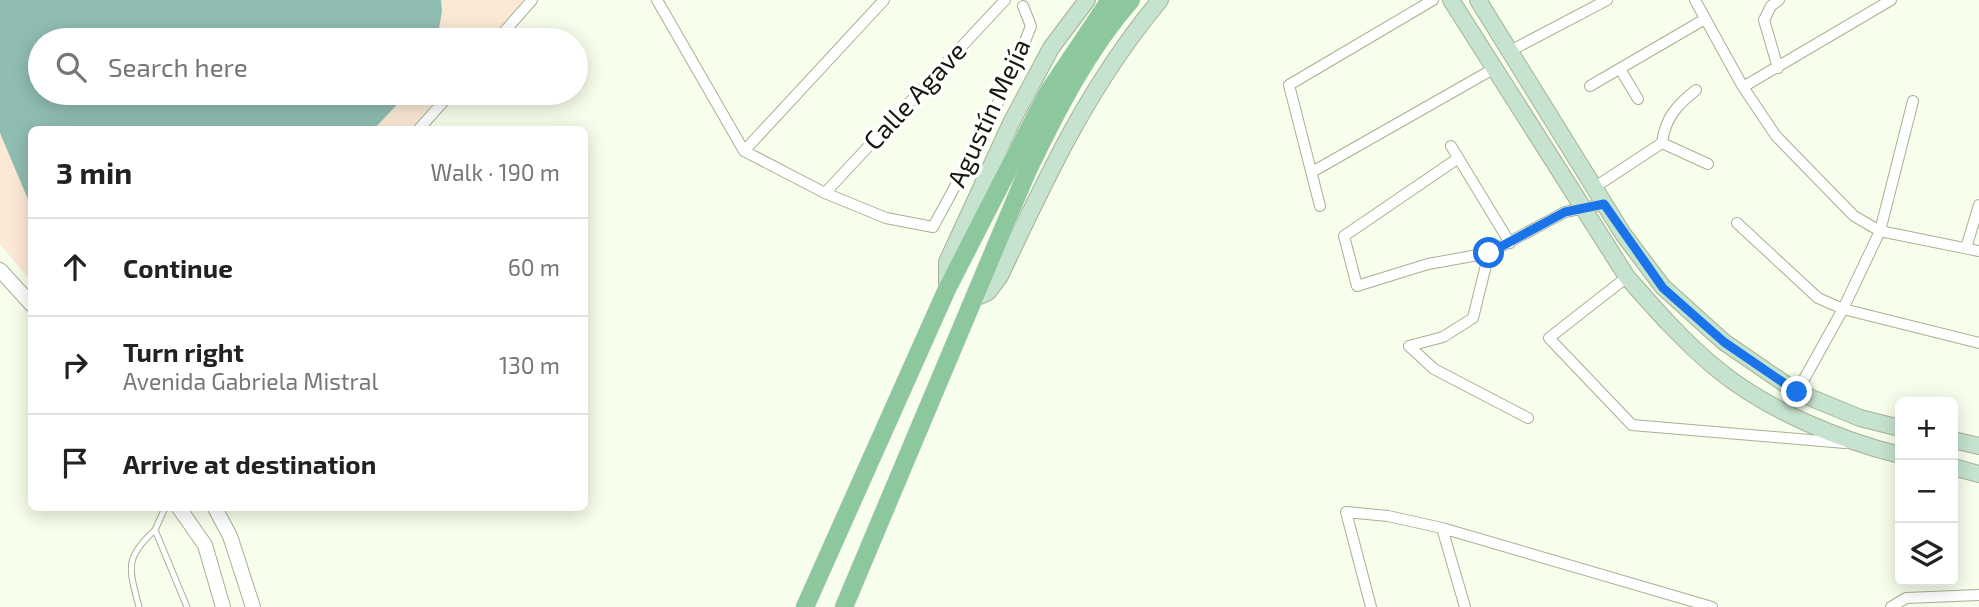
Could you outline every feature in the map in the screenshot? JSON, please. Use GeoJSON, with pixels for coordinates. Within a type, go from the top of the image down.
{"type":"FeatureCollection","features":[{"type":"Feature","properties":{"kind":"main road"},"geometry":{"type":"LineString","coordinates":[[947,289],[947,262],[1011,123],[1051,48],[1087,0]]}},
{"type":"Feature","properties":{"kind":"main road"},"geometry":{"type":"LineString","coordinates":[[805,607],[947,289],[1046,94],[1110,0]]}},
{"type":"Feature","properties":{"kind":"main road"},"geometry":{"type":"LineString","coordinates":[[844,607],[1027,172],[1056,111],[1091,54],[1131,0]]}},
{"type":"Feature","properties":{"kind":"main road"},"geometry":{"type":"LineString","coordinates":[[975,298],[988,292],[1000,276],[1077,117],[1105,72],[1160,0]]}},
{"type":"Feature","properties":{"kind":"main road"},"geometry":{"type":"LineString","coordinates":[[1451,0],[1627,277],[1658,313],[1718,370],[1781,409],[1854,444],[1895,454]]}},
{"type":"Feature","properties":{"kind":"main road"},"geometry":{"type":"LineString","coordinates":[[1478,0],[1604,204],[1663,288],[1724,342],[1797,392],[1860,418],[1895,427]]}},
{"type":"Feature","properties":{"kind":"main road"},"geometry":{"type":"LineString","coordinates":[[1958,441],[1979,446]]}},
{"type":"Feature","properties":{"kind":"main road"},"geometry":{"type":"LineString","coordinates":[[1958,468],[1979,474]]}},
{"type":"Feature","properties":{"kind":"street"},"geometry":{"type":"LineString","coordinates":[[507,28],[532,0]]}},
{"type":"Feature","properties":{"kind":"street"},"geometry":{"type":"LineString","coordinates":[[657,0],[744,151],[824,193]]}},
{"type":"Feature","properties":{"kind":"street"},"geometry":{"type":"LineString","coordinates":[[744,151],[884,0]]}},
{"type":"Feature","properties":{"kind":"street","name":"Calle Agave"},"geometry":{"type":"LineString","coordinates":[[824,193],[1005,0]]}},
{"type":"Feature","properties":{"kind":"street"},"geometry":{"type":"LineString","coordinates":[[1320,206],[1289,85],[1433,0]]}},
{"type":"Feature","properties":{"kind":"street"},"geometry":{"type":"LineString","coordinates":[[1510,51],[1591,4],[1606,0]]}},
{"type":"Feature","properties":{"kind":"street"},"geometry":{"type":"LineString","coordinates":[[1695,0],[1743,87],[1776,136],[1854,216],[1880,231],[1979,251]]}},
{"type":"Feature","properties":{"kind":"street"},"geometry":{"type":"LineString","coordinates":[[1777,68],[1764,20],[1771,6],[1779,0]]}},
{"type":"Feature","properties":{"kind":"street"},"geometry":{"type":"LineString","coordinates":[[1743,87],[1891,0]]}},
{"type":"Feature","properties":{"kind":"street","name":"Agustín Mejía"},"geometry":{"type":"LineString","coordinates":[[824,193],[886,219],[933,227],[987,129],[1031,26],[1022,2]]}},
{"type":"Feature","properties":{"kind":"street"},"geometry":{"type":"LineString","coordinates":[[1590,86],[1705,19]]}},
{"type":"Feature","properties":{"kind":"street"},"geometry":{"type":"LineString","coordinates":[[1312,172],[1495,68]]}},
{"type":"Feature","properties":{"kind":"street"},"geometry":{"type":"LineString","coordinates":[[1620,69],[1638,99]]}},
{"type":"Feature","properties":{"kind":"street"},"geometry":{"type":"LineString","coordinates":[[1662,144],[1664,124],[1680,103],[1696,90]]}},
{"type":"Feature","properties":{"kind":"street"},"geometry":{"type":"LineString","coordinates":[[1797,392],[1843,309],[1880,231],[1913,101]]}},
{"type":"Feature","properties":{"kind":"street"},"geometry":{"type":"LineString","coordinates":[[422,126],[440,105]]}},
{"type":"Feature","properties":{"kind":"street"},"geometry":{"type":"LineString","coordinates":[[1595,187],[1662,144]]}},
{"type":"Feature","properties":{"kind":"street"},"geometry":{"type":"LineString","coordinates":[[1662,144],[1708,164]]}},
{"type":"Feature","properties":{"kind":"street"},"geometry":{"type":"LineString","coordinates":[[1451,146],[1510,243]]}},
{"type":"Feature","properties":{"kind":"street"},"geometry":{"type":"LineString","coordinates":[[1457,159],[1344,236],[1357,286],[1428,264],[1489,253],[1565,212],[1604,204]]}},
{"type":"Feature","properties":{"kind":"street"},"geometry":{"type":"LineString","coordinates":[[1966,248],[1979,205]]}},
{"type":"Feature","properties":{"kind":"street"},"geometry":{"type":"LineString","coordinates":[[1737,223],[1818,298],[1843,309],[1979,343]]}},
{"type":"Feature","properties":{"kind":"street"},"geometry":{"type":"LineString","coordinates":[[1489,253],[1473,318],[1443,337],[1409,346],[1434,369],[1528,418]]}},
{"type":"Feature","properties":{"kind":"street"},"geometry":{"type":"LineString","coordinates":[[0,270],[28,301]]}},
{"type":"Feature","properties":{"kind":"street"},"geometry":{"type":"LineString","coordinates":[[1627,277],[1549,338],[1632,425],[1854,444]]}},
{"type":"Feature","properties":{"kind":"street"},"geometry":{"type":"LineString","coordinates":[[181,511],[205,544],[223,607]]}},
{"type":"Feature","properties":{"kind":"street"},"geometry":{"type":"LineString","coordinates":[[217,511],[230,536],[253,607]]}},
{"type":"Feature","properties":{"kind":"street"},"geometry":{"type":"LineString","coordinates":[[1371,607],[1346,512],[1388,516],[1442,528],[1712,607]]}},
{"type":"Feature","properties":{"kind":"street"},"geometry":{"type":"LineString","coordinates":[[1442,528],[1465,607]]}},
{"type":"Feature","properties":{"kind":"street"},"geometry":{"type":"LineString","coordinates":[[1891,607],[1906,598],[1979,595]]}},
{"type":"Feature","properties":{"kind":"lane"},"geometry":{"type":"LineString","coordinates":[[139,607],[130,561],[138,546],[156,530],[164,511]]}},
{"type":"Feature","properties":{"kind":"lane"},"geometry":{"type":"LineString","coordinates":[[156,530],[187,607]]}},
{"type":"Feature","properties":{"kind":"shaded area"},"geometry":{"type":"Polygon","coordinates":[[[0,0],[524,0],[500,28],[28,28],[28,105],[431,105],[413,126],[28,126],[28,277],[0,244],[0,0]]]}},
{"type":"Feature","properties":{"kind":"water"},"geometry":{"type":"Polygon","coordinates":[[[0,0],[441,0],[439,28],[28,28],[28,105],[397,105],[377,126],[28,126],[28,199],[0,133],[0,0]]]}},
{"type":"Feature","properties":{"kind":"route"},"geometry":{"type":"LineString","coordinates":[[1489,253],[1565,212],[1604,204],[1663,288],[1724,342],[1797,392]]}}]}
